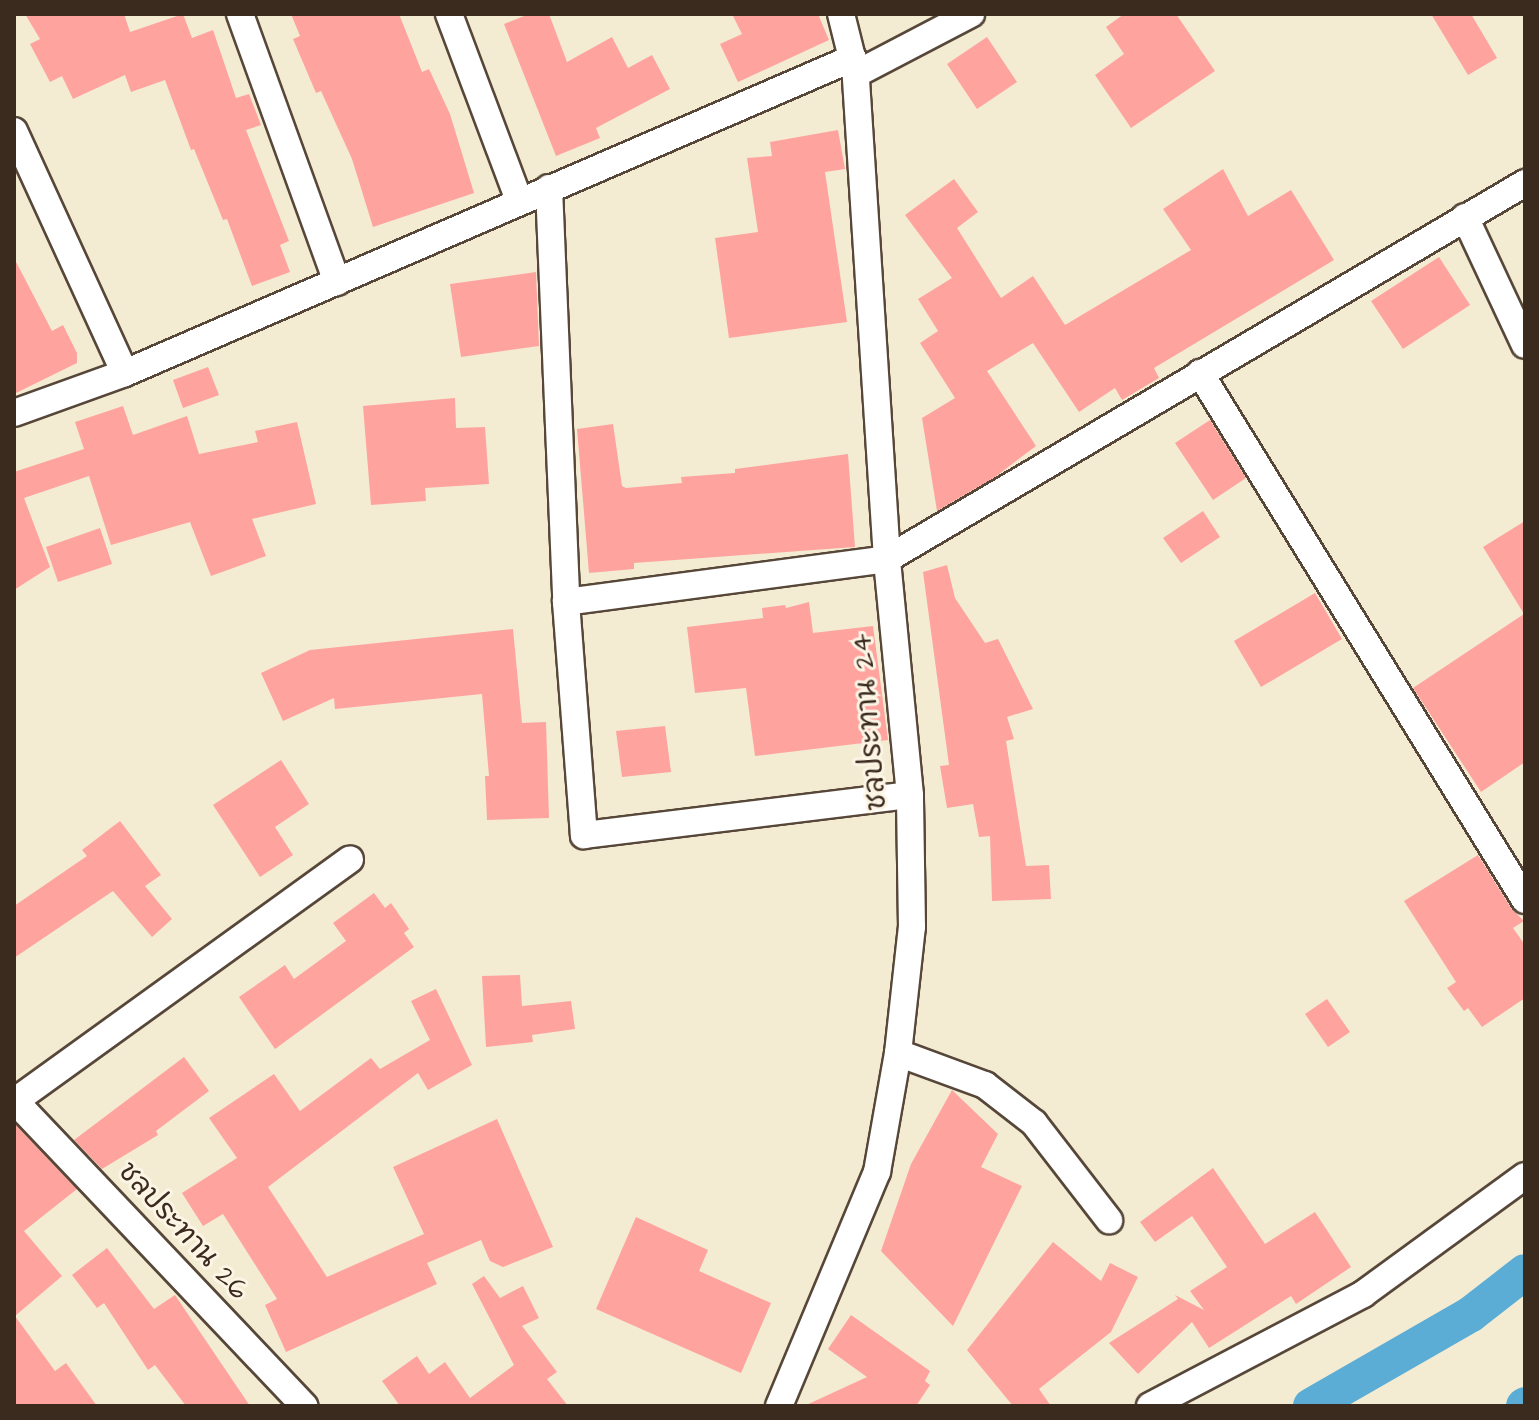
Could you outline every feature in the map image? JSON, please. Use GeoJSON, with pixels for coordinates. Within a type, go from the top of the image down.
{"type":"FeatureCollection","features":[{"type":"Feature","properties":{"kind":"street"},"geometry":{"type":"LineString","coordinates":[[240,14],[337,282]]}},
{"type":"Feature","properties":{"kind":"street"},"geometry":{"type":"LineString","coordinates":[[449,14],[519,200]]}},
{"type":"Feature","properties":{"kind":"street","name":"ชลประทาน 24"},"geometry":{"type":"LineString","coordinates":[[779,1406],[877,1172],[898,1053],[912,927],[910,795],[887,559],[855,66],[841,14]]}},
{"type":"Feature","properties":{"kind":"street"},"geometry":{"type":"LineString","coordinates":[[14,413],[125,373],[519,200],[855,66],[971,14]]}},
{"type":"Feature","properties":{"kind":"street"},"geometry":{"type":"LineString","coordinates":[[14,131],[125,373]]}},
{"type":"Feature","properties":{"kind":"street"},"geometry":{"type":"LineString","coordinates":[[566,602],[887,559],[1525,183]]}},
{"type":"Feature","properties":{"kind":"street"},"geometry":{"type":"LineString","coordinates":[[549,188],[566,602],[584,835],[910,795]]}},
{"type":"Feature","properties":{"kind":"street"},"geometry":{"type":"LineString","coordinates":[[1465,217],[1525,345]]}},
{"type":"Feature","properties":{"kind":"street"},"geometry":{"type":"LineString","coordinates":[[1200,373],[1525,900]]}},
{"type":"Feature","properties":{"kind":"street"},"geometry":{"type":"LineString","coordinates":[[14,1100],[350,859]]}},
{"type":"Feature","properties":{"kind":"street"},"geometry":{"type":"LineString","coordinates":[[898,1053],[985,1085],[1034,1123],[1109,1220]]}},
{"type":"Feature","properties":{"kind":"street","name":"ชลประทาน 26"},"geometry":{"type":"LineString","coordinates":[[14,1100],[304,1406]]}},
{"type":"Feature","properties":{"kind":"street"},"geometry":{"type":"LineString","coordinates":[[1150,1406],[1363,1294],[1525,1176]]}},
{"type":"Feature","properties":{"kind":"building"},"geometry":{"type":"Polygon","coordinates":[[[25,14],[124,14],[130,32],[183,14],[192,38],[213,30],[236,98],[249,94],[261,125],[246,130],[289,241],[280,245],[290,272],[252,286],[227,219],[223,220],[194,149],[191,150],[165,80],[131,92],[125,75],[73,99],[62,76],[50,82],[30,44],[40,39],[25,14]]]}},
{"type":"Feature","properties":{"kind":"building"},"geometry":{"type":"Polygon","coordinates":[[[291,14],[399,14],[422,72],[429,69],[450,114],[474,193],[373,227],[352,159],[321,91],[316,93],[293,39],[300,36],[291,14]]]}},
{"type":"Feature","properties":{"kind":"building"},"geometry":{"type":"Polygon","coordinates":[[[529,14],[549,14],[567,62],[612,37],[628,68],[652,55],[670,89],[596,128],[600,138],[556,156],[504,24],[529,14]]]}},
{"type":"Feature","properties":{"kind":"building"},"geometry":{"type":"Polygon","coordinates":[[[732,14],[818,14],[829,40],[738,82],[720,44],[742,34],[732,14]]]}},
{"type":"Feature","properties":{"kind":"building"},"geometry":{"type":"Polygon","coordinates":[[[1124,14],[1176,14],[1215,71],[1131,128],[1095,75],[1124,54],[1106,27],[1124,14]]]}},
{"type":"Feature","properties":{"kind":"building"},"geometry":{"type":"Polygon","coordinates":[[[1431,14],[1471,14],[1497,58],[1468,75],[1431,14]]]}},
{"type":"Feature","properties":{"kind":"building"},"geometry":{"type":"Polygon","coordinates":[[[987,37],[1017,82],[977,109],[947,64],[987,37]]]}},
{"type":"Feature","properties":{"kind":"building"},"geometry":{"type":"Polygon","coordinates":[[[838,130],[845,169],[825,172],[847,322],[729,338],[715,238],[758,232],[747,158],[772,156],[770,142],[838,130]]]}},
{"type":"Feature","properties":{"kind":"building"},"geometry":{"type":"Polygon","coordinates":[[[1223,169],[1248,216],[1291,190],[1334,260],[1154,368],[1159,378],[1122,400],[1115,388],[1079,412],[1033,343],[987,371],[1036,446],[995,477],[937,511],[922,418],[955,398],[920,343],[938,331],[918,299],[952,278],[905,215],[954,179],[978,212],[957,228],[1001,298],[1033,276],[1065,325],[1191,250],[1163,209],[1223,169]]]}},
{"type":"Feature","properties":{"kind":"building"},"geometry":{"type":"Polygon","coordinates":[[[1439,257],[1470,305],[1403,349],[1371,301],[1439,257]]]}},
{"type":"Feature","properties":{"kind":"building"},"geometry":{"type":"Polygon","coordinates":[[[14,258],[52,331],[63,325],[77,353],[77,363],[14,394],[14,258]]]}},
{"type":"Feature","properties":{"kind":"building"},"geometry":{"type":"Polygon","coordinates":[[[536,272],[539,346],[461,357],[450,284],[536,272]]]}},
{"type":"Feature","properties":{"kind":"building"},"geometry":{"type":"Polygon","coordinates":[[[208,367],[219,395],[183,408],[173,380],[208,367]]]}},
{"type":"Feature","properties":{"kind":"building"},"geometry":{"type":"Polygon","coordinates":[[[455,398],[456,428],[485,427],[489,484],[425,488],[426,501],[371,505],[363,406],[455,398]]]}},
{"type":"Feature","properties":{"kind":"building"},"geometry":{"type":"Polygon","coordinates":[[[123,406],[133,435],[187,416],[199,454],[258,442],[255,431],[297,422],[316,504],[252,519],[266,556],[211,576],[190,522],[111,545],[89,476],[24,498],[50,567],[14,590],[14,472],[84,449],[75,422],[123,406]]]}},
{"type":"Feature","properties":{"kind":"building"},"geometry":{"type":"Polygon","coordinates":[[[1210,420],[1246,478],[1213,500],[1175,443],[1210,420]]]}},
{"type":"Feature","properties":{"kind":"building"},"geometry":{"type":"Polygon","coordinates":[[[613,424],[622,486],[626,488],[682,483],[681,477],[735,473],[735,469],[848,454],[855,547],[634,563],[634,569],[589,573],[577,429],[613,424]]]}},
{"type":"Feature","properties":{"kind":"building"},"geometry":{"type":"Polygon","coordinates":[[[1203,511],[1220,537],[1181,563],[1163,538],[1203,511]]]}},
{"type":"Feature","properties":{"kind":"building"},"geometry":{"type":"Polygon","coordinates":[[[1525,521],[1525,762],[1481,792],[1413,688],[1524,614],[1483,547],[1525,521]]]}},
{"type":"Feature","properties":{"kind":"building"},"geometry":{"type":"Polygon","coordinates":[[[100,528],[112,564],[58,582],[46,547],[100,528]]]}},
{"type":"Feature","properties":{"kind":"building"},"geometry":{"type":"Polygon","coordinates":[[[947,565],[955,598],[985,643],[998,639],[1033,709],[1007,717],[1014,739],[1006,741],[1026,866],[1049,865],[1051,899],[992,901],[990,836],[979,837],[973,804],[947,808],[940,766],[949,765],[923,572],[947,565]]]}},
{"type":"Feature","properties":{"kind":"building"},"geometry":{"type":"Polygon","coordinates":[[[1315,593],[1342,639],[1261,687],[1234,641],[1315,593]]]}},
{"type":"Feature","properties":{"kind":"building"},"geometry":{"type":"Polygon","coordinates":[[[809,602],[813,633],[873,626],[888,740],[755,756],[746,688],[695,693],[687,627],[763,618],[762,608],[785,605],[786,608],[809,602]]]}},
{"type":"Feature","properties":{"kind":"building"},"geometry":{"type":"Polygon","coordinates":[[[513,629],[522,723],[546,722],[549,818],[487,820],[485,776],[489,776],[482,694],[335,709],[334,698],[283,721],[261,673],[310,650],[513,629]]]}},
{"type":"Feature","properties":{"kind":"building"},"geometry":{"type":"Polygon","coordinates":[[[665,726],[671,772],[622,777],[616,731],[665,726]]]}},
{"type":"Feature","properties":{"kind":"building"},"geometry":{"type":"Polygon","coordinates":[[[281,760],[309,804],[275,827],[293,855],[260,877],[213,805],[281,760]]]}},
{"type":"Feature","properties":{"kind":"building"},"geometry":{"type":"Polygon","coordinates":[[[120,821],[161,875],[145,886],[172,919],[152,937],[113,891],[14,958],[14,906],[87,856],[82,850],[120,821]]]}},
{"type":"Feature","properties":{"kind":"building"},"geometry":{"type":"Polygon","coordinates":[[[1478,855],[1511,908],[1524,921],[1513,928],[1525,945],[1525,998],[1482,1027],[1468,1008],[1464,1011],[1447,988],[1456,982],[1404,901],[1478,855]]]}},
{"type":"Feature","properties":{"kind":"building"},"geometry":{"type":"Polygon","coordinates":[[[374,893],[385,908],[391,903],[409,929],[404,933],[414,947],[275,1049],[239,997],[285,965],[294,979],[346,941],[333,923],[374,893]]]}},
{"type":"Feature","properties":{"kind":"building"},"geometry":{"type":"Polygon","coordinates":[[[520,975],[522,1006],[571,1001],[575,1029],[532,1035],[533,1042],[486,1047],[482,976],[520,975]]]}},
{"type":"Feature","properties":{"kind":"building"},"geometry":{"type":"Polygon","coordinates":[[[436,989],[472,1065],[428,1090],[418,1073],[268,1187],[327,1277],[424,1234],[393,1167],[497,1119],[553,1247],[503,1267],[490,1261],[481,1240],[427,1263],[437,1284],[286,1352],[265,1305],[277,1299],[223,1214],[203,1226],[182,1193],[237,1158],[209,1118],[274,1074],[300,1111],[371,1058],[380,1069],[430,1040],[411,1001],[436,989]]]}},
{"type":"Feature","properties":{"kind":"building"},"geometry":{"type":"Polygon","coordinates":[[[1327,999],[1350,1032],[1328,1047],[1305,1014],[1327,999]]]}},
{"type":"Feature","properties":{"kind":"building"},"geometry":{"type":"Polygon","coordinates":[[[184,1057],[209,1091],[156,1131],[158,1135],[102,1169],[74,1140],[184,1057]]]}},
{"type":"Feature","properties":{"kind":"building"},"geometry":{"type":"Polygon","coordinates":[[[952,1090],[998,1134],[981,1167],[1022,1186],[953,1326],[881,1251],[911,1164],[952,1090]]]}},
{"type":"Feature","properties":{"kind":"building"},"geometry":{"type":"Polygon","coordinates":[[[14,1123],[77,1189],[24,1231],[62,1276],[15,1316],[55,1371],[66,1363],[97,1406],[14,1406],[14,1123]]]}},
{"type":"Feature","properties":{"kind":"building"},"geometry":{"type":"Polygon","coordinates":[[[1213,1168],[1265,1244],[1315,1212],[1351,1267],[1296,1304],[1291,1296],[1209,1348],[1192,1322],[1138,1374],[1109,1343],[1178,1299],[1175,1295],[1204,1310],[1190,1291],[1227,1267],[1192,1216],[1155,1242],[1140,1222],[1213,1168]]]}},
{"type":"Feature","properties":{"kind":"building"},"geometry":{"type":"Polygon","coordinates":[[[636,1217],[708,1250],[699,1271],[771,1303],[741,1373],[596,1309],[636,1217]]]}},
{"type":"Feature","properties":{"kind":"building"},"geometry":{"type":"Polygon","coordinates":[[[1053,1242],[1101,1281],[1110,1263],[1138,1277],[1111,1332],[1039,1389],[1051,1406],[1013,1406],[967,1350],[1053,1242]]]}},
{"type":"Feature","properties":{"kind":"building"},"geometry":{"type":"Polygon","coordinates":[[[107,1248],[154,1309],[175,1295],[250,1406],[186,1406],[155,1365],[148,1370],[104,1303],[97,1308],[72,1275],[107,1248]]]}},
{"type":"Feature","properties":{"kind":"building"},"geometry":{"type":"Polygon","coordinates":[[[484,1276],[500,1298],[523,1286],[539,1318],[522,1326],[557,1372],[547,1379],[568,1406],[400,1406],[382,1381],[417,1356],[429,1374],[445,1362],[470,1398],[514,1365],[472,1284],[484,1276]]]}},
{"type":"Feature","properties":{"kind":"building"},"geometry":{"type":"Polygon","coordinates":[[[851,1315],[930,1371],[925,1381],[930,1385],[916,1406],[804,1406],[867,1377],[828,1349],[851,1315]]]}},
{"type":"Feature","properties":{"kind":"waterway"},"geometry":{"type":"LineString","coordinates":[[1311,1406],[1471,1314],[1525,1272]]}}]}
